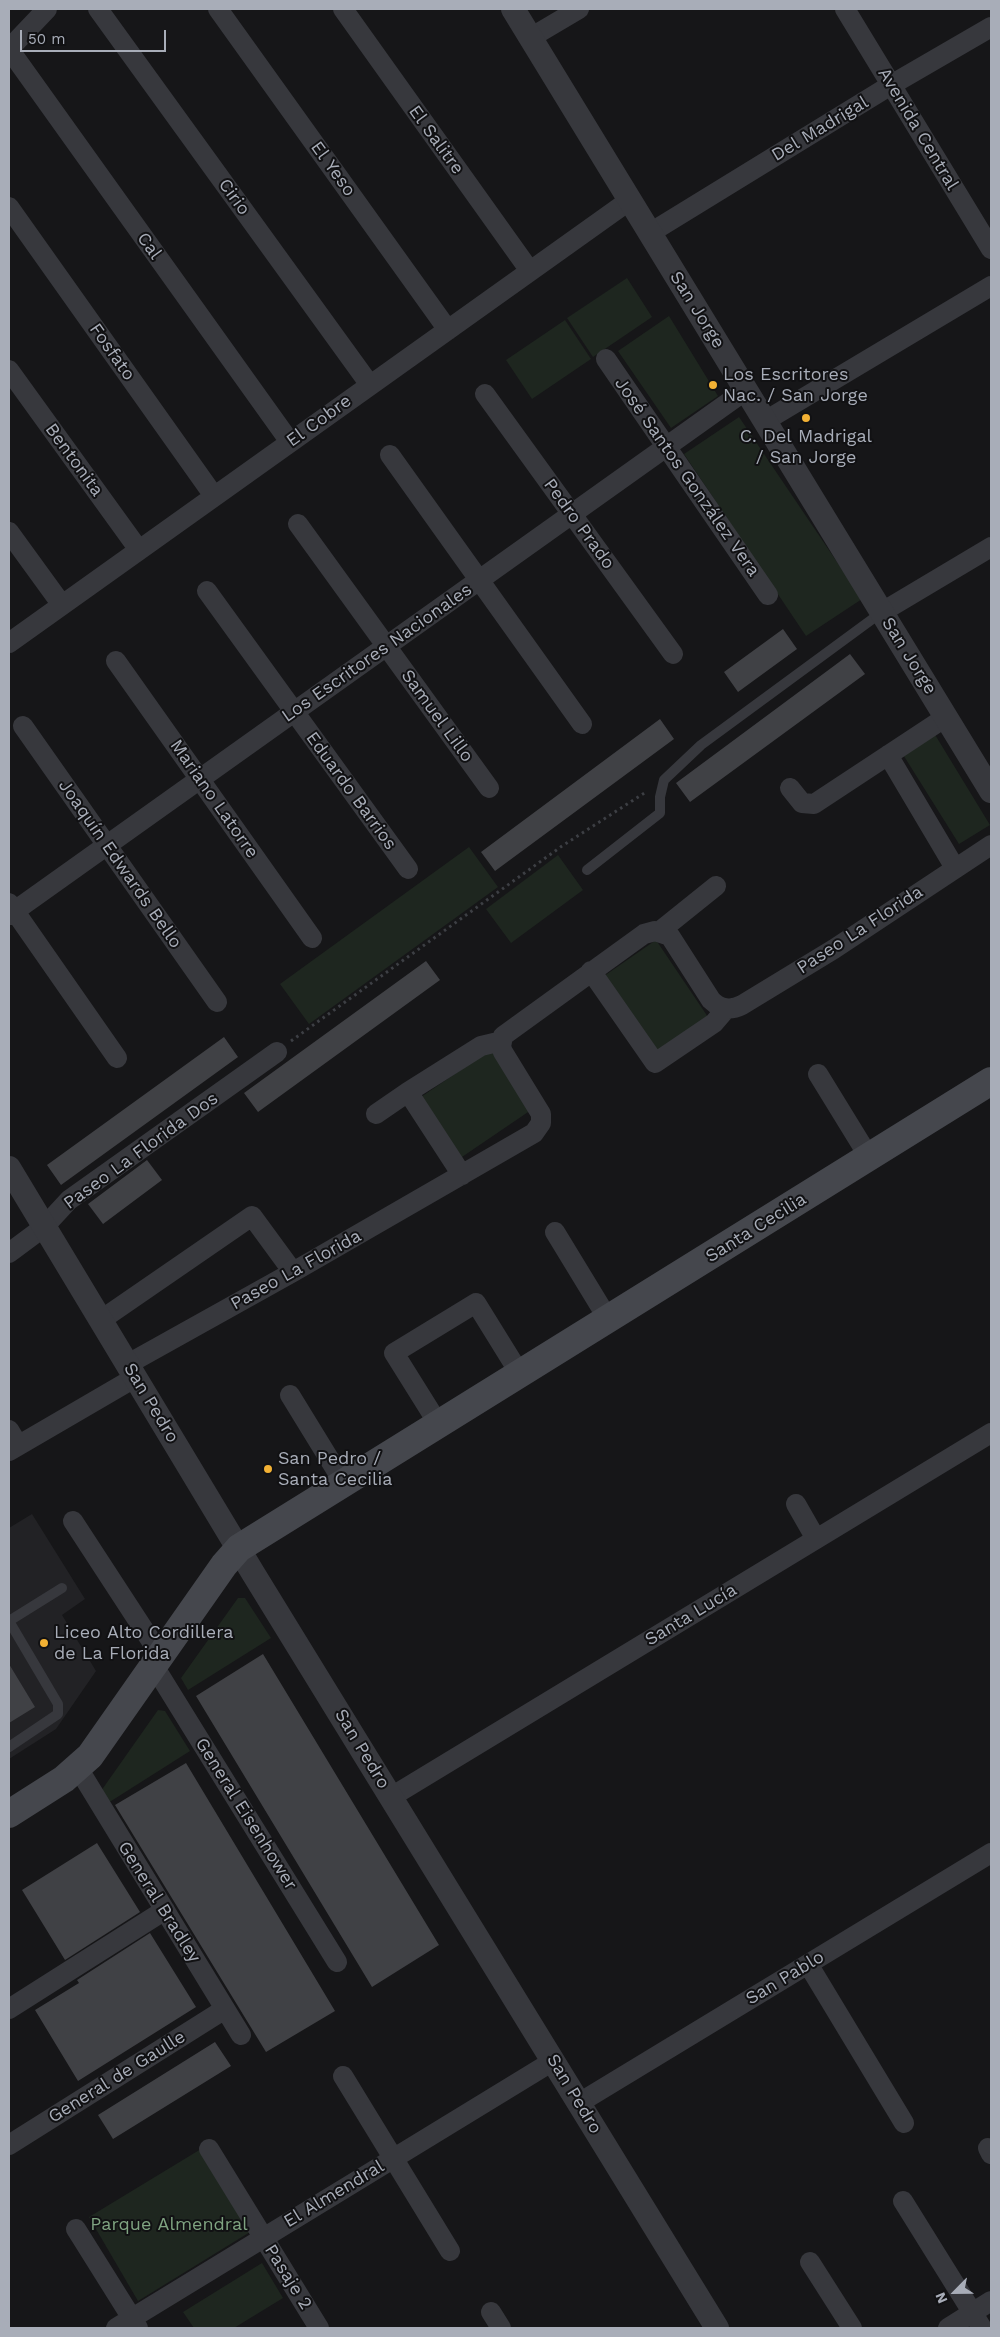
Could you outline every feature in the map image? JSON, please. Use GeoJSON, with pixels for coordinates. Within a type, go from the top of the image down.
{"type":"FeatureCollection","features":[{"type":"Feature","properties":{"kind":"main road","name":"Santa Cecilia"},"geometry":{"type":"LineString","coordinates":[[9,1814],[78,1768],[102,1742],[224,1565],[239,1548],[991,1081]]}},
{"type":"Feature","properties":{"kind":"street"},"geometry":{"type":"LineString","coordinates":[[9,49],[47,9]]}},
{"type":"Feature","properties":{"kind":"street","name":"Cirio"},"geometry":{"type":"LineString","coordinates":[[98,9],[370,385]]}},
{"type":"Feature","properties":{"kind":"street","name":"El Yeso"},"geometry":{"type":"LineString","coordinates":[[218,9],[448,330]]}},
{"type":"Feature","properties":{"kind":"street","name":"El Salitre"},"geometry":{"type":"LineString","coordinates":[[343,9],[530,271]]}},
{"type":"Feature","properties":{"kind":"street","name":"San Jorge"},"geometry":{"type":"LineString","coordinates":[[513,9],[991,791]]}},
{"type":"Feature","properties":{"kind":"street"},"geometry":{"type":"LineString","coordinates":[[530,38],[579,9]]}},
{"type":"Feature","properties":{"kind":"street","name":"Avenida Central"},"geometry":{"type":"LineString","coordinates":[[845,9],[991,249]]}},
{"type":"Feature","properties":{"kind":"street","name":"Del Madrigal"},"geometry":{"type":"LineString","coordinates":[[650,233],[891,85],[991,27]]}},
{"type":"Feature","properties":{"kind":"street","name":"Cal"},"geometry":{"type":"LineString","coordinates":[[9,49],[290,442]]}},
{"type":"Feature","properties":{"kind":"street","name":"El Cobre"},"geometry":{"type":"LineString","coordinates":[[9,643],[630,200]]}},
{"type":"Feature","properties":{"kind":"street","name":"Fosfato"},"geometry":{"type":"LineString","coordinates":[[9,207],[214,496]]}},
{"type":"Feature","properties":{"kind":"street"},"geometry":{"type":"LineString","coordinates":[[765,420],[991,286]]}},
{"type":"Feature","properties":{"kind":"street","name":"José Santos González Vera"},"geometry":{"type":"LineString","coordinates":[[606,360],[768,595]]}},
{"type":"Feature","properties":{"kind":"street","name":"Bentonita"},"geometry":{"type":"LineString","coordinates":[[9,370],[139,550]]}},
{"type":"Feature","properties":{"kind":"street","name":"Los Escritores Nacionales"},"geometry":{"type":"LineString","coordinates":[[11,910],[107,845],[746,390]]}},
{"type":"Feature","properties":{"kind":"street","name":"Pedro Prado"},"geometry":{"type":"LineString","coordinates":[[485,394],[673,654]]}},
{"type":"Feature","properties":{"kind":"street"},"geometry":{"type":"LineString","coordinates":[[390,456],[582,724]]}},
{"type":"Feature","properties":{"kind":"street","name":"Samuel Lillo"},"geometry":{"type":"LineString","coordinates":[[298,524],[489,788]]}},
{"type":"Feature","properties":{"kind":"street"},"geometry":{"type":"LineString","coordinates":[[9,532],[62,605]]}},
{"type":"Feature","properties":{"kind":"street"},"geometry":{"type":"LineString","coordinates":[[882,612],[991,547]]}},
{"type":"Feature","properties":{"kind":"street","name":"Eduardo Barrios"},"geometry":{"type":"LineString","coordinates":[[207,591],[408,869]]}},
{"type":"Feature","properties":{"kind":"street","name":"Mariano Latorre"},"geometry":{"type":"LineString","coordinates":[[116,661],[312,938]]}},
{"type":"Feature","properties":{"kind":"street"},"geometry":{"type":"LineString","coordinates":[[790,788],[802,803],[814,804],[946,717]]}},
{"type":"Feature","properties":{"kind":"street","name":"Joaquín Edwards Bello"},"geometry":{"type":"LineString","coordinates":[[24,726],[218,1002]]}},
{"type":"Feature","properties":{"kind":"street"},"geometry":{"type":"LineString","coordinates":[[888,755],[955,868]]}},
{"type":"Feature","properties":{"kind":"street","name":"Paseo La Florida"},"geometry":{"type":"LineString","coordinates":[[591,971],[655,1063],[714,1023],[726,1009],[737,1007],[834,948],[991,845]]}},
{"type":"Feature","properties":{"kind":"street"},"geometry":{"type":"LineString","coordinates":[[376,1114],[481,1046],[502,1041],[507,1031],[644,934],[660,931],[716,886]]}},
{"type":"Feature","properties":{"kind":"street"},"geometry":{"type":"LineString","coordinates":[[11,910],[117,1058]]}},
{"type":"Feature","properties":{"kind":"street"},"geometry":{"type":"LineString","coordinates":[[660,931],[674,940],[711,1000],[726,1009]]}},
{"type":"Feature","properties":{"kind":"street","name":"Paseo La Florida"},"geometry":{"type":"LineString","coordinates":[[12,1442],[293,1272],[534,1133],[541,1123],[539,1110],[503,1052],[502,1041]]}},
{"type":"Feature","properties":{"kind":"street","name":"Paseo La Florida Dos"},"geometry":{"type":"LineString","coordinates":[[9,1253],[44,1227],[69,1200],[276,1052]]}},
{"type":"Feature","properties":{"kind":"street"},"geometry":{"type":"LineString","coordinates":[[818,1074],[869,1157]]}},
{"type":"Feature","properties":{"kind":"street"},"geometry":{"type":"LineString","coordinates":[[408,1092],[462,1175]]}},
{"type":"Feature","properties":{"kind":"street","name":"San Pedro"},"geometry":{"type":"LineString","coordinates":[[9,1168],[239,1548],[717,2328]]}},
{"type":"Feature","properties":{"kind":"street"},"geometry":{"type":"LineString","coordinates":[[101,1320],[252,1216],[293,1272]]}},
{"type":"Feature","properties":{"kind":"street"},"geometry":{"type":"LineString","coordinates":[[555,1232],[608,1319]]}},
{"type":"Feature","properties":{"kind":"street"},"geometry":{"type":"LineString","coordinates":[[439,1425],[394,1354],[476,1302],[520,1374]]}},
{"type":"Feature","properties":{"kind":"street"},"geometry":{"type":"LineString","coordinates":[[290,1395],[344,1483]]}},
{"type":"Feature","properties":{"kind":"street","name":"Santa Lucía"},"geometry":{"type":"LineString","coordinates":[[391,1797],[991,1433]]}},
{"type":"Feature","properties":{"kind":"street"},"geometry":{"type":"LineString","coordinates":[[796,1504],[816,1539]]}},
{"type":"Feature","properties":{"kind":"street","name":"General Eisenhower"},"geometry":{"type":"LineString","coordinates":[[74,1521],[337,1962]]}},
{"type":"Feature","properties":{"kind":"street","name":"General Bradley"},"geometry":{"type":"LineString","coordinates":[[78,1768],[241,2035]]}},
{"type":"Feature","properties":{"kind":"street","name":"San Pablo"},"geometry":{"type":"LineString","coordinates":[[579,2103],[991,1853]]}},
{"type":"Feature","properties":{"kind":"street"},"geometry":{"type":"LineString","coordinates":[[9,2009],[165,1910]]}},
{"type":"Feature","properties":{"kind":"street"},"geometry":{"type":"LineString","coordinates":[[808,1964],[904,2123]]}},
{"type":"Feature","properties":{"kind":"street","name":"General de Gaulle"},"geometry":{"type":"LineString","coordinates":[[9,2145],[225,2009]]}},
{"type":"Feature","properties":{"kind":"street","name":"El Almendral"},"geometry":{"type":"LineString","coordinates":[[129,2325],[264,2238],[553,2061]]}},
{"type":"Feature","properties":{"kind":"street"},"geometry":{"type":"LineString","coordinates":[[343,2076],[450,2251]]}},
{"type":"Feature","properties":{"kind":"street","name":"Pasaje 2"},"geometry":{"type":"LineString","coordinates":[[209,2149],[319,2328]]}},
{"type":"Feature","properties":{"kind":"street"},"geometry":{"type":"LineString","coordinates":[[903,2201],[977,2320]]}},
{"type":"Feature","properties":{"kind":"street"},"geometry":{"type":"LineString","coordinates":[[76,2229],[129,2325]]}},
{"type":"Feature","properties":{"kind":"street"},"geometry":{"type":"LineString","coordinates":[[810,2262],[852,2328]]}},
{"type":"Feature","properties":{"kind":"street"},"geometry":{"type":"LineString","coordinates":[[948,2328],[977,2320],[991,2301]]}},
{"type":"Feature","properties":{"kind":"lane"},"geometry":{"type":"LineString","coordinates":[[587,870],[660,813],[660,797],[664,780],[701,745],[882,612]]}},
{"type":"Feature","properties":{"kind":"lane"},"geometry":{"type":"LineString","coordinates":[[9,1747],[58,1714],[58,1704],[9,1620],[62,1588]]}},
{"type":"Feature","properties":{"kind":"path"},"geometry":{"type":"LineString","coordinates":[[276,1052],[562,846],[664,780]]}},
{"type":"Feature","properties":{"kind":"shaded area","name":"Liceo Alto Cordillera de La Florida"},"geometry":{"type":"Polygon","coordinates":[[[32,1514],[85,1599],[62,1615],[96,1671],[56,1729],[9,1759],[9,1528],[32,1514]]]}},
{"type":"Feature","properties":{"kind":"green space"},"geometry":{"type":"Polygon","coordinates":[[[627,278],[652,317],[593,357],[567,318],[627,278]]]}},
{"type":"Feature","properties":{"kind":"green space"},"geometry":{"type":"Polygon","coordinates":[[[669,316],[718,396],[671,428],[618,351],[669,316]]]}},
{"type":"Feature","properties":{"kind":"green space"},"geometry":{"type":"Polygon","coordinates":[[[565,320],[591,359],[532,399],[506,360],[565,320]]]}},
{"type":"Feature","properties":{"kind":"green space"},"geometry":{"type":"Polygon","coordinates":[[[739,417],[862,599],[806,636],[684,454],[739,417]]]}},
{"type":"Feature","properties":{"kind":"green space"},"geometry":{"type":"Polygon","coordinates":[[[934,733],[990,825],[959,844],[902,753],[934,733]]]}},
{"type":"Feature","properties":{"kind":"green space"},"geometry":{"type":"Polygon","coordinates":[[[469,847],[498,887],[309,1024],[280,984],[469,847]]]}},
{"type":"Feature","properties":{"kind":"green space"},"geometry":{"type":"Polygon","coordinates":[[[558,855],[583,890],[511,943],[486,909],[558,855]]]}},
{"type":"Feature","properties":{"kind":"green space"},"geometry":{"type":"Polygon","coordinates":[[[656,940],[710,1020],[648,1062],[594,983],[656,940]]]}},
{"type":"Feature","properties":{"kind":"green space"},"geometry":{"type":"Polygon","coordinates":[[[493,1048],[534,1108],[459,1159],[418,1099],[493,1048]]]}},
{"type":"Feature","properties":{"kind":"green space"},"geometry":{"type":"Polygon","coordinates":[[[238,1598],[245,1598],[271,1638],[188,1690],[181,1678],[238,1598]]]}},
{"type":"Feature","properties":{"kind":"green space"},"geometry":{"type":"Polygon","coordinates":[[[158,1710],[165,1711],[190,1751],[108,1803],[101,1791],[158,1710]]]}},
{"type":"Feature","properties":{"kind":"green space","name":"Parque Almendral"},"geometry":{"type":"Polygon","coordinates":[[[201,2149],[250,2232],[138,2301],[89,2217],[201,2149]]]}},
{"type":"Feature","properties":{"kind":"green space"},"geometry":{"type":"Polygon","coordinates":[[[262,2263],[283,2298],[234,2328],[194,2328],[183,2312],[262,2263]]]}},
{"type":"Feature","properties":{"kind":"building"},"geometry":{"type":"Polygon","coordinates":[[[783,629],[797,649],[738,692],[724,672],[783,629]]]}},
{"type":"Feature","properties":{"kind":"building"},"geometry":{"type":"Polygon","coordinates":[[[850,654],[865,674],[690,802],[676,783],[850,654]]]}},
{"type":"Feature","properties":{"kind":"building"},"geometry":{"type":"Polygon","coordinates":[[[660,719],[674,739],[495,871],[481,852],[660,719]]]}},
{"type":"Feature","properties":{"kind":"building"},"geometry":{"type":"Polygon","coordinates":[[[426,961],[440,980],[258,1112],[244,1093],[426,961]]]}},
{"type":"Feature","properties":{"kind":"building"},"geometry":{"type":"Polygon","coordinates":[[[224,1037],[238,1057],[61,1185],[47,1165],[224,1037]]]}},
{"type":"Feature","properties":{"kind":"building"},"geometry":{"type":"Polygon","coordinates":[[[147,1160],[162,1180],[103,1224],[88,1204],[147,1160]]]}},
{"type":"Feature","properties":{"kind":"building"},"geometry":{"type":"Polygon","coordinates":[[[263,1654],[439,1945],[372,1987],[196,1696],[263,1654]]]}},
{"type":"Feature","properties":{"kind":"building"},"geometry":{"type":"Polygon","coordinates":[[[9,1664],[35,1707],[9,1723],[9,1664]]]}},
{"type":"Feature","properties":{"kind":"building"},"geometry":{"type":"Polygon","coordinates":[[[186,1763],[335,2011],[266,2052],[115,1805],[186,1763]]]}},
{"type":"Feature","properties":{"kind":"building"},"geometry":{"type":"Polygon","coordinates":[[[97,1843],[140,1912],[65,1960],[22,1890],[97,1843]]]}},
{"type":"Feature","properties":{"kind":"building"},"geometry":{"type":"Polygon","coordinates":[[[150,1933],[196,2007],[78,2081],[35,2010],[79,1983],[77,1980],[150,1933]]]}},
{"type":"Feature","properties":{"kind":"building"},"geometry":{"type":"Polygon","coordinates":[[[215,2042],[231,2066],[113,2139],[98,2115],[215,2042]]]}},
{"type":"Feature","properties":{"kind":"place","name":"Los Escritores Nac. / San Jorge"},"geometry":{"type":"Point","coordinates":[713,385]}},
{"type":"Feature","properties":{"kind":"place","name":"C. Del Madrigal / San Jorge"},"geometry":{"type":"Point","coordinates":[806,418]}},
{"type":"Feature","properties":{"kind":"place","name":"San Pedro / Santa Cecilia"},"geometry":{"type":"Point","coordinates":[268,1469]}},
{"type":"Feature","properties":{"kind":"place","name":"Liceo Alto Cordillera de La Florida"},"geometry":{"type":"Point","coordinates":[44,1643]}}]}
